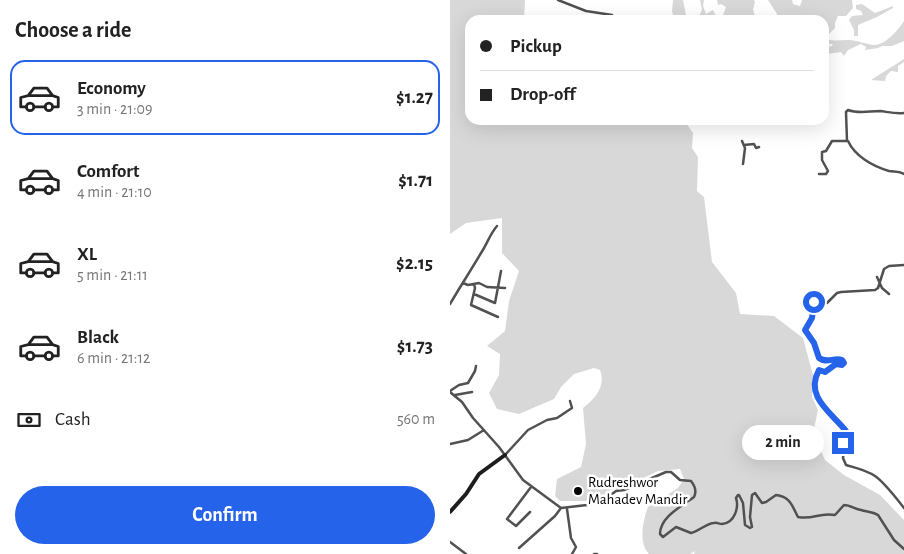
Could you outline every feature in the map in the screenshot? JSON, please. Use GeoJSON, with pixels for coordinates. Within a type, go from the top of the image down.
{"type":"FeatureCollection","features":[{"type":"Feature","properties":{"kind":"street"},"geometry":{"type":"LineString","coordinates":[[558,0],[586,11],[612,15]]}},
{"type":"Feature","properties":{"kind":"street"},"geometry":{"type":"LineString","coordinates":[[904,113],[877,111],[856,113],[848,110],[846,112],[848,140],[851,148],[859,156],[881,168],[904,174]]}},
{"type":"Feature","properties":{"kind":"street"},"geometry":{"type":"LineString","coordinates":[[819,174],[826,174],[828,171],[822,160],[822,152],[826,151],[832,141],[842,142],[848,140]]}},
{"type":"Feature","properties":{"kind":"street"},"geometry":{"type":"LineString","coordinates":[[743,164],[743,143],[754,144],[756,148],[759,147]]}},
{"type":"Feature","properties":{"kind":"street"},"geometry":{"type":"LineString","coordinates":[[450,304],[473,264],[482,253],[491,233],[497,226]]}},
{"type":"Feature","properties":{"kind":"street"},"geometry":{"type":"LineString","coordinates":[[904,265],[889,266],[884,269],[878,288],[875,290],[837,293],[827,304],[815,299],[812,318],[805,330],[814,343],[819,358],[827,361],[838,358],[844,363],[842,365],[836,364],[825,372],[819,370],[816,388],[819,402],[846,431],[843,458],[846,465],[860,468],[866,473],[874,475],[904,508]]}},
{"type":"Feature","properties":{"kind":"street"},"geometry":{"type":"LineString","coordinates":[[474,294],[495,303],[501,271]]}},
{"type":"Feature","properties":{"kind":"street"},"geometry":{"type":"LineString","coordinates":[[878,277],[882,288],[889,294]]}},
{"type":"Feature","properties":{"kind":"street"},"geometry":{"type":"LineString","coordinates":[[463,283],[505,288]]}},
{"type":"Feature","properties":{"kind":"street"},"geometry":{"type":"LineString","coordinates":[[474,284],[471,305],[498,317]]}},
{"type":"Feature","properties":{"kind":"street"},"geometry":{"type":"LineString","coordinates":[[476,366],[468,383],[450,392],[455,395],[505,455],[523,480],[561,508],[597,501],[608,497],[616,491],[624,490],[666,472],[671,472],[680,480],[691,481],[695,485],[696,494],[665,519],[660,530],[660,534],[663,537],[676,527],[691,533],[713,523],[723,524],[728,522],[737,510],[736,498],[738,495],[743,503],[745,525],[750,528],[752,527],[750,517],[752,495],[754,493],[762,503],[776,495],[781,496],[794,504],[798,516],[807,518],[826,513],[835,515],[847,504],[862,511],[873,512],[878,515],[894,540],[904,549]]}},
{"type":"Feature","properties":{"kind":"street"},"geometry":{"type":"LineString","coordinates":[[455,395],[472,392]]}},
{"type":"Feature","properties":{"kind":"street"},"geometry":{"type":"LineString","coordinates":[[450,512],[466,494],[479,474],[505,455],[528,430],[547,420],[557,418],[572,408],[570,401]]}},
{"type":"Feature","properties":{"kind":"street"},"geometry":{"type":"LineString","coordinates":[[450,444],[468,440],[484,430]]}},
{"type":"Feature","properties":{"kind":"street"},"geometry":{"type":"LineString","coordinates":[[530,512],[516,526],[507,519],[531,487]]}},
{"type":"Feature","properties":{"kind":"street"},"geometry":{"type":"LineString","coordinates":[[519,548],[555,516],[561,508]]}},
{"type":"Feature","properties":{"kind":"street"},"geometry":{"type":"LineString","coordinates":[[567,508],[571,538],[576,547],[574,554]]}},
{"type":"Feature","properties":{"kind":"street"},"geometry":{"type":"LineString","coordinates":[[450,542],[466,554]]}},
{"type":"Feature","properties":{"kind":"shaded area"},"geometry":{"type":"Polygon","coordinates":[[[450,0],[525,0],[524,15],[465,15],[465,125],[687,125],[693,133],[692,148],[698,157],[697,191],[704,197],[712,262],[736,293],[740,314],[774,316],[803,338],[813,375],[812,397],[818,410],[814,429],[816,440],[825,460],[844,475],[880,495],[904,520],[904,554],[694,554],[695,551],[690,554],[649,554],[643,538],[643,525],[648,507],[678,488],[684,479],[680,469],[658,471],[623,488],[610,490],[602,496],[586,501],[560,501],[555,496],[557,479],[581,467],[586,444],[583,408],[599,391],[602,381],[600,370],[594,368],[574,374],[561,387],[554,399],[519,414],[497,409],[489,393],[499,375],[500,354],[487,346],[505,331],[509,301],[519,271],[502,253],[502,218],[466,223],[450,234],[450,0]]]}},
{"type":"Feature","properties":{"kind":"shaded area"},"geometry":{"type":"Polygon","coordinates":[[[673,0],[683,0],[686,15],[673,15],[673,0]]]}},
{"type":"Feature","properties":{"kind":"shaded area"},"geometry":{"type":"Polygon","coordinates":[[[700,0],[704,0],[703,6],[706,14],[713,10],[716,15],[700,15],[702,9],[700,0]]]}},
{"type":"Feature","properties":{"kind":"shaded area"},"geometry":{"type":"Polygon","coordinates":[[[717,0],[754,0],[755,15],[723,15],[726,7],[721,4],[718,5],[717,0]]]}},
{"type":"Feature","properties":{"kind":"shaded area"},"geometry":{"type":"Polygon","coordinates":[[[768,0],[792,0],[793,4],[800,6],[802,0],[852,0],[853,8],[846,16],[838,16],[835,28],[829,34],[829,15],[777,14],[768,0]]]}},
{"type":"Feature","properties":{"kind":"shaded area"},"geometry":{"type":"Polygon","coordinates":[[[862,4],[875,13],[893,6],[893,8],[858,25],[858,36],[854,36],[854,30],[849,20],[852,16],[863,15],[861,11],[856,9],[856,5],[862,4]]]}},
{"type":"Feature","properties":{"kind":"shaded area"},"geometry":{"type":"Polygon","coordinates":[[[904,21],[904,41],[892,46],[865,50],[866,47],[861,44],[848,50],[844,56],[841,52],[829,54],[829,47],[833,44],[829,44],[829,40],[852,40],[878,45],[891,37],[904,21]]]}},
{"type":"Feature","properties":{"kind":"shaded area"},"geometry":{"type":"Polygon","coordinates":[[[904,59],[904,62],[898,66],[898,72],[891,71],[886,76],[885,81],[871,80],[904,59]]]}},
{"type":"Feature","properties":{"kind":"place","name":"Rudreshwor Mahadev Mandir"},"geometry":{"type":"Point","coordinates":[578,491]}},
{"type":"Feature","properties":{"kind":"route"},"geometry":{"type":"LineString","coordinates":[[814,302],[812,318],[805,330],[814,343],[816,353],[821,360],[827,361],[838,358],[844,363],[843,365],[836,364],[829,371],[819,370],[816,388],[819,402],[828,414],[842,425],[846,431],[843,443]]}}]}
